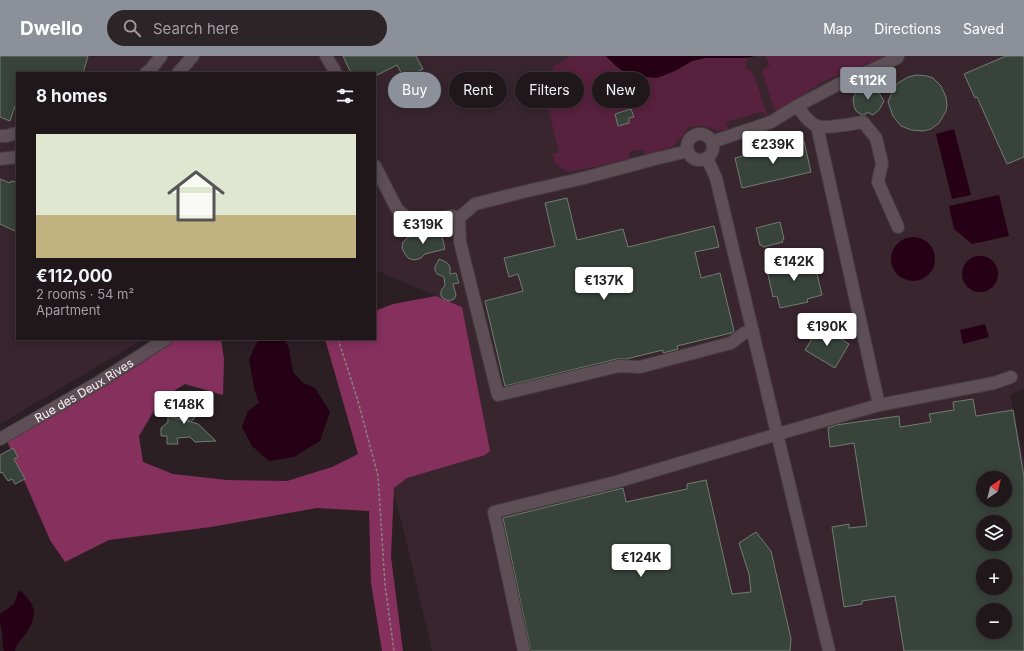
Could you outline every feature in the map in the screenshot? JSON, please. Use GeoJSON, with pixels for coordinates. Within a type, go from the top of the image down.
{"type":"FeatureCollection","features":[{"type":"Feature","properties":{"kind":"street"},"geometry":{"type":"LineString","coordinates":[[147,72],[162,56]]}},
{"type":"Feature","properties":{"kind":"street"},"geometry":{"type":"LineString","coordinates":[[179,72],[193,56]]}},
{"type":"Feature","properties":{"kind":"street"},"geometry":{"type":"LineString","coordinates":[[326,56],[335,72]]}},
{"type":"Feature","properties":{"kind":"street"},"geometry":{"type":"LineString","coordinates":[[712,142],[771,122],[797,106],[837,85],[900,57]]}},
{"type":"Feature","properties":{"kind":"street"},"geometry":{"type":"LineString","coordinates":[[797,106],[811,122],[817,126],[831,127],[863,122],[876,138],[882,163],[878,182],[898,227]]}},
{"type":"Feature","properties":{"kind":"street"},"geometry":{"type":"LineString","coordinates":[[817,126],[879,405]]}},
{"type":"Feature","properties":{"kind":"street"},"geometry":{"type":"LineString","coordinates":[[0,136],[16,133]]}},
{"type":"Feature","properties":{"kind":"street"},"geometry":{"type":"LineString","coordinates":[[701,134],[706,136],[711,139],[712,142],[713,150],[710,156],[706,158],[700,160],[694,158],[688,151],[690,138],[695,135],[701,134]]}},
{"type":"Feature","properties":{"kind":"street"},"geometry":{"type":"LineString","coordinates":[[688,151],[475,204],[460,218],[460,242],[498,395],[619,366],[640,366],[731,343],[744,334],[753,332]]}},
{"type":"Feature","properties":{"kind":"street"},"geometry":{"type":"LineString","coordinates":[[0,159],[16,157]]}},
{"type":"Feature","properties":{"kind":"street"},"geometry":{"type":"LineString","coordinates":[[706,158],[716,178],[829,651]]}},
{"type":"Feature","properties":{"kind":"street"},"geometry":{"type":"LineString","coordinates":[[376,168],[397,209],[405,216],[419,222],[452,216],[460,218]]}},
{"type":"Feature","properties":{"kind":"street","name":"Rue des Deux Rives"},"geometry":{"type":"LineString","coordinates":[[0,439],[99,382],[164,340]]}},
{"type":"Feature","properties":{"kind":"street"},"geometry":{"type":"LineString","coordinates":[[524,651],[494,512],[616,482],[879,405],[994,383],[1011,377]]}},
{"type":"Feature","properties":{"kind":"path"},"geometry":{"type":"LineString","coordinates":[[338,340],[358,401],[378,476],[385,585],[394,651]]}},
{"type":"Feature","properties":{"kind":"shaded area"},"geometry":{"type":"Polygon","coordinates":[[[0,56],[1024,56],[1024,388],[1010,395],[1024,461],[1024,651],[432,651],[402,523],[387,472],[462,307],[376,270],[376,72],[16,72],[16,340],[142,340],[0,424],[0,56]]]}},
{"type":"Feature","properties":{"kind":"shaded area"},"geometry":{"type":"Polygon","coordinates":[[[571,56],[606,56],[616,66],[675,71],[692,61],[705,58],[747,58],[748,60],[745,62],[747,70],[751,71],[754,75],[768,118],[766,119],[764,112],[761,112],[726,122],[728,129],[718,131],[705,126],[688,127],[681,138],[672,147],[645,155],[643,149],[629,152],[630,159],[570,172],[560,168],[555,162],[552,154],[559,152],[548,108],[584,108],[584,72],[548,72],[552,70],[554,66],[571,56]]]}},
{"type":"Feature","properties":{"kind":"shaded area"},"geometry":{"type":"Polygon","coordinates":[[[606,56],[755,56],[747,58],[705,58],[692,61],[675,71],[657,78],[650,77],[650,72],[624,72],[606,56]]]}},
{"type":"Feature","properties":{"kind":"shaded area"},"geometry":{"type":"Polygon","coordinates":[[[765,56],[887,56],[822,82],[779,112],[774,109],[762,70],[770,65],[765,56]]]}},
{"type":"Feature","properties":{"kind":"shaded area"},"geometry":{"type":"Polygon","coordinates":[[[954,129],[971,195],[952,199],[936,134],[954,129]]]}},
{"type":"Feature","properties":{"kind":"shaded area"},"geometry":{"type":"Polygon","coordinates":[[[999,195],[1009,236],[972,244],[954,229],[949,206],[999,195]]]}},
{"type":"Feature","properties":{"kind":"shaded area"},"geometry":{"type":"Polygon","coordinates":[[[909,237],[917,237],[922,238],[929,243],[934,250],[934,268],[929,275],[922,280],[909,281],[901,278],[894,271],[891,263],[891,255],[894,247],[901,240],[909,237]]]}},
{"type":"Feature","properties":{"kind":"shaded area"},"geometry":{"type":"Polygon","coordinates":[[[984,256],[993,261],[997,267],[997,281],[993,287],[984,292],[976,292],[967,287],[963,281],[962,270],[967,261],[973,257],[984,256]]]}},
{"type":"Feature","properties":{"kind":"shaded area"},"geometry":{"type":"Polygon","coordinates":[[[436,296],[462,307],[490,451],[485,455],[407,478],[394,488],[391,557],[403,651],[382,651],[371,583],[369,511],[317,508],[211,527],[109,540],[65,562],[50,540],[7,441],[137,366],[175,340],[221,340],[224,359],[223,395],[185,384],[161,399],[139,436],[143,462],[173,474],[227,480],[287,481],[332,467],[358,454],[325,340],[376,340],[376,311],[393,304],[436,296]]]}},
{"type":"Feature","properties":{"kind":"shaded area"},"geometry":{"type":"Polygon","coordinates":[[[985,324],[989,337],[963,344],[960,330],[985,324]]]}},
{"type":"Feature","properties":{"kind":"shaded area"},"geometry":{"type":"Polygon","coordinates":[[[261,340],[285,340],[289,348],[293,372],[303,383],[315,388],[330,412],[320,441],[294,457],[269,461],[252,446],[242,427],[248,411],[259,403],[254,388],[249,359],[257,342],[261,340]]]}},
{"type":"Feature","properties":{"kind":"shaded area"},"geometry":{"type":"Polygon","coordinates":[[[21,591],[33,607],[34,612],[32,623],[15,651],[4,651],[0,614],[14,604],[18,592],[21,591]]]}},
{"type":"Feature","properties":{"kind":"building"},"geometry":{"type":"Polygon","coordinates":[[[0,56],[88,56],[83,72],[16,72],[16,106],[10,121],[0,117],[0,56]]]}},
{"type":"Feature","properties":{"kind":"building"},"geometry":{"type":"Polygon","coordinates":[[[343,56],[416,56],[423,69],[417,72],[401,72],[397,65],[376,76],[376,72],[351,72],[343,56]]]}},
{"type":"Feature","properties":{"kind":"building"},"geometry":{"type":"Polygon","coordinates":[[[1006,56],[1024,56],[1024,157],[1007,164],[977,97],[975,98],[964,74],[1006,56]]]}},
{"type":"Feature","properties":{"kind":"building"},"geometry":{"type":"Polygon","coordinates":[[[916,75],[933,78],[941,86],[946,97],[947,105],[946,111],[939,123],[931,129],[923,131],[911,130],[901,126],[893,116],[888,102],[894,88],[898,83],[908,77],[916,75]]]}},
{"type":"Feature","properties":{"kind":"building"},"geometry":{"type":"Polygon","coordinates":[[[863,87],[875,89],[884,101],[879,110],[873,115],[867,112],[865,115],[862,115],[856,111],[854,106],[853,99],[855,94],[863,87]]]}},
{"type":"Feature","properties":{"kind":"building"},"geometry":{"type":"Polygon","coordinates":[[[631,109],[634,117],[629,118],[629,123],[618,126],[615,114],[631,109]]]}},
{"type":"Feature","properties":{"kind":"building"},"geometry":{"type":"Polygon","coordinates":[[[804,141],[811,172],[742,188],[735,158],[804,141]]]}},
{"type":"Feature","properties":{"kind":"building"},"geometry":{"type":"Polygon","coordinates":[[[0,179],[10,183],[11,181],[16,182],[16,232],[0,224],[0,179]]]}},
{"type":"Feature","properties":{"kind":"building"},"geometry":{"type":"Polygon","coordinates":[[[567,198],[577,240],[623,229],[628,247],[714,226],[719,247],[695,252],[701,278],[720,273],[734,331],[677,346],[678,349],[663,353],[663,350],[626,359],[617,359],[505,386],[485,301],[523,291],[518,274],[509,277],[504,258],[555,246],[545,203],[567,198]]]}},
{"type":"Feature","properties":{"kind":"building"},"geometry":{"type":"Polygon","coordinates":[[[780,222],[784,239],[782,240],[783,242],[763,247],[760,245],[756,228],[780,222]]]}},
{"type":"Feature","properties":{"kind":"building"},"geometry":{"type":"Polygon","coordinates":[[[441,232],[445,249],[425,254],[421,258],[414,260],[408,258],[405,254],[402,248],[403,242],[407,238],[417,235],[421,237],[441,232]]]}},
{"type":"Feature","properties":{"kind":"building"},"geometry":{"type":"Polygon","coordinates":[[[813,257],[822,295],[807,299],[808,302],[780,308],[777,296],[773,297],[766,266],[797,258],[798,261],[813,257]]]}},
{"type":"Feature","properties":{"kind":"building"},"geometry":{"type":"Polygon","coordinates":[[[439,259],[448,264],[450,267],[450,274],[456,273],[459,283],[453,284],[456,295],[454,299],[449,301],[441,296],[441,291],[445,285],[444,277],[437,274],[435,270],[439,259]]]}},
{"type":"Feature","properties":{"kind":"building"},"geometry":{"type":"Polygon","coordinates":[[[820,326],[849,344],[835,368],[805,350],[820,326]]]}},
{"type":"Feature","properties":{"kind":"building"},"geometry":{"type":"Polygon","coordinates":[[[178,394],[198,414],[191,422],[198,424],[216,441],[195,442],[190,437],[177,438],[178,444],[167,444],[167,436],[161,436],[161,428],[168,422],[168,416],[190,422],[170,402],[178,394]]]}},
{"type":"Feature","properties":{"kind":"building"},"geometry":{"type":"Polygon","coordinates":[[[973,399],[976,416],[1013,410],[1024,477],[1024,651],[904,651],[895,596],[862,601],[862,604],[844,607],[832,527],[849,524],[849,528],[867,526],[854,443],[830,447],[828,428],[836,425],[899,416],[900,427],[931,422],[929,414],[954,410],[953,402],[973,399]]]}},
{"type":"Feature","properties":{"kind":"building"},"geometry":{"type":"Polygon","coordinates":[[[13,448],[18,457],[14,459],[25,479],[15,484],[12,479],[8,481],[2,472],[0,473],[0,455],[13,448]]]}},
{"type":"Feature","properties":{"kind":"building"},"geometry":{"type":"Polygon","coordinates":[[[706,480],[732,594],[751,592],[749,574],[739,543],[756,532],[771,551],[791,639],[790,651],[531,651],[503,518],[623,488],[626,502],[687,489],[687,484],[706,480]]]}}]}
